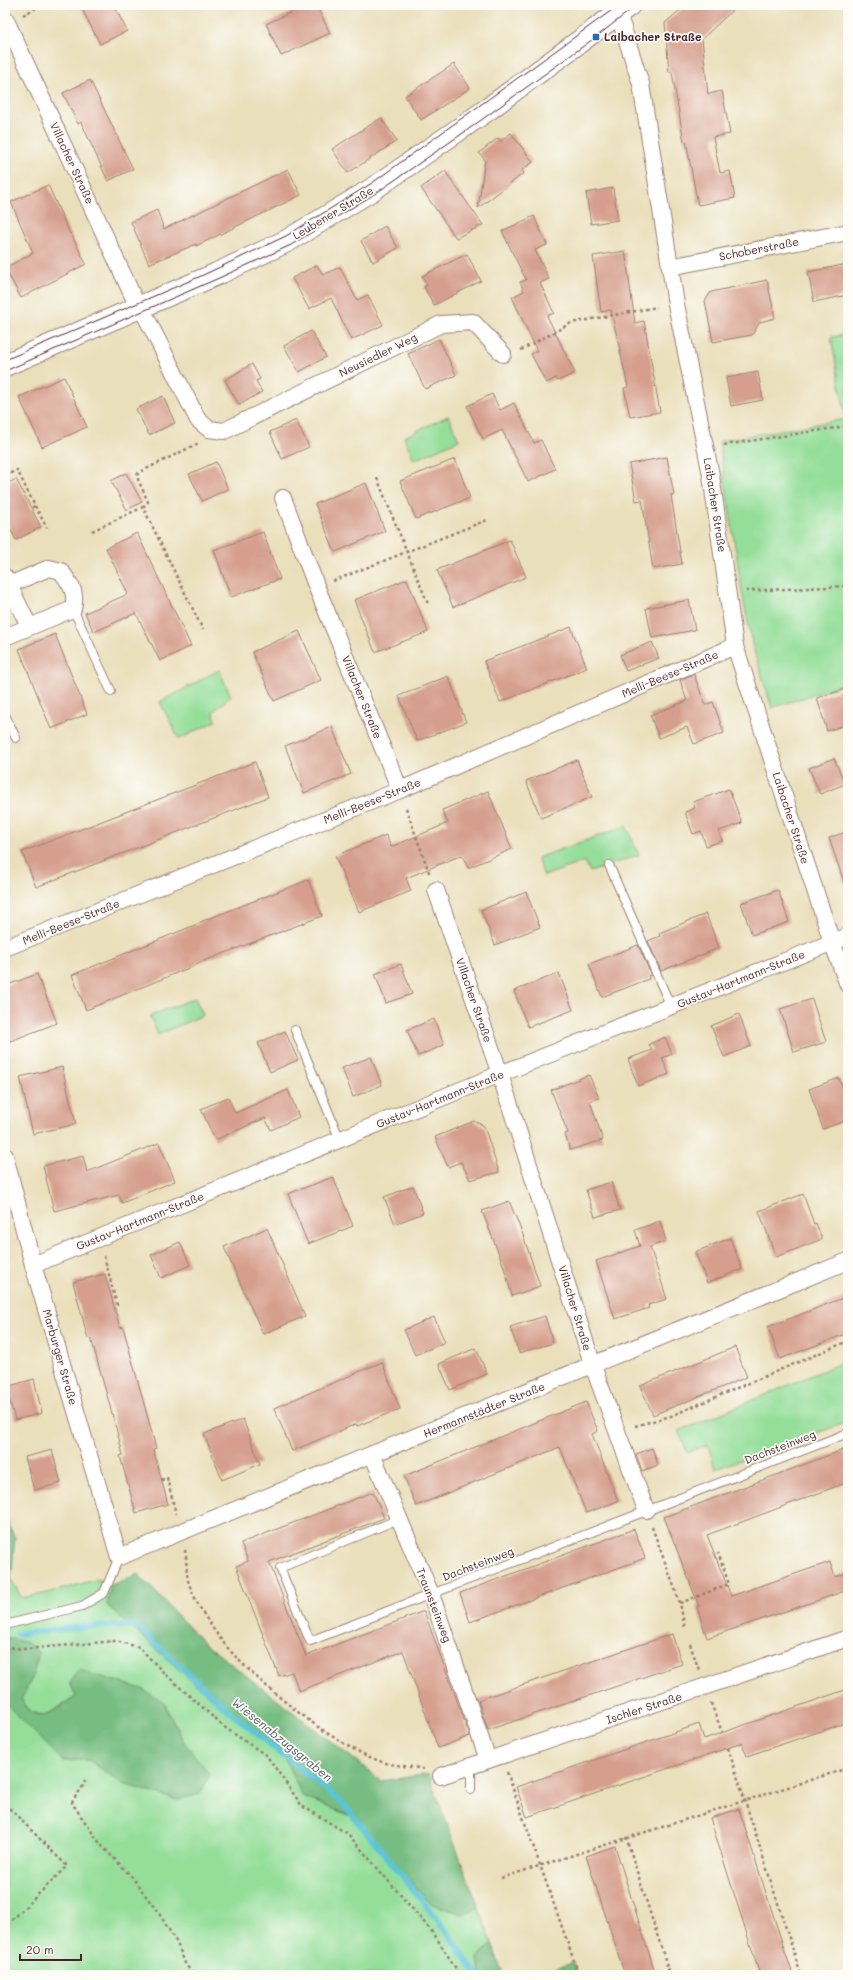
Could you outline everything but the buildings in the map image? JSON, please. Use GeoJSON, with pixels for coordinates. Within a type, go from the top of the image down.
{"type":"FeatureCollection","features":[{"type":"Feature","properties":{"kind":"street","name":"Laibacher Straße"},"geometry":{"type":"LineString","coordinates":[[623,10],[620,19],[641,84],[676,304],[711,475],[735,646],[832,942],[848,985]]}},
{"type":"Feature","properties":{"kind":"street","name":"Leubener Straße"},"geometry":{"type":"LineString","coordinates":[[5,365],[140,307],[287,241],[373,189],[487,110],[623,10]]}},
{"type":"Feature","properties":{"kind":"street","name":"Villacher Straße"},"geometry":{"type":"LineString","coordinates":[[5,18],[133,296],[140,307]]}},
{"type":"Feature","properties":{"kind":"street","name":"Schoberstraße"},"geometry":{"type":"LineString","coordinates":[[670,266],[848,232]]}},
{"type":"Feature","properties":{"kind":"street"},"geometry":{"type":"LineString","coordinates":[[140,307],[198,420],[209,429]]}},
{"type":"Feature","properties":{"kind":"street","name":"Neusiedler Weg"},"geometry":{"type":"LineString","coordinates":[[209,429],[224,431],[441,324],[473,322],[503,354]]}},
{"type":"Feature","properties":{"kind":"street","name":"Villacher Straße"},"geometry":{"type":"LineString","coordinates":[[283,498],[317,588],[400,790]]}},
{"type":"Feature","properties":{"kind":"street"},"geometry":{"type":"LineString","coordinates":[[5,636],[73,610],[75,598],[72,587],[61,571],[49,568],[7,581],[28,626]]}},
{"type":"Feature","properties":{"kind":"street","name":"Melli-Beese-Straße"},"geometry":{"type":"LineString","coordinates":[[5,948],[400,790],[735,646]]}},
{"type":"Feature","properties":{"kind":"street","name":"Villacher Straße"},"geometry":{"type":"LineString","coordinates":[[436,890],[500,1074],[593,1366],[646,1510]]}},
{"type":"Feature","properties":{"kind":"street","name":"Gustav-Hartmann-Straße"},"geometry":{"type":"LineString","coordinates":[[33,1265],[500,1074],[848,936]]}},
{"type":"Feature","properties":{"kind":"street","name":"Marburger Straße"},"geometry":{"type":"LineString","coordinates":[[5,1156],[33,1265],[119,1557]]}},
{"type":"Feature","properties":{"kind":"street","name":"Hermannstädter Straße"},"geometry":{"type":"LineString","coordinates":[[119,1557],[593,1366],[848,1261]]}},
{"type":"Feature","properties":{"kind":"street","name":"Traunsteinweg"},"geometry":{"type":"LineString","coordinates":[[372,1454],[431,1594],[494,1757]]}},
{"type":"Feature","properties":{"kind":"street","name":"Ischler Straße"},"geometry":{"type":"LineString","coordinates":[[436,1773],[472,1765],[848,1638]]}},
{"type":"Feature","properties":{"kind":"lane"},"geometry":{"type":"LineString","coordinates":[[73,610],[111,690]]}},
{"type":"Feature","properties":{"kind":"lane"},"geometry":{"type":"LineString","coordinates":[[5,715],[16,738]]}},
{"type":"Feature","properties":{"kind":"lane"},"geometry":{"type":"LineString","coordinates":[[609,865],[672,1007]]}},
{"type":"Feature","properties":{"kind":"lane"},"geometry":{"type":"LineString","coordinates":[[295,1030],[340,1140]]}},
{"type":"Feature","properties":{"kind":"lane","name":"Dachsteinweg"},"geometry":{"type":"LineString","coordinates":[[399,1519],[280,1568],[310,1641],[848,1433]]}},
{"type":"Feature","properties":{"kind":"lane"},"geometry":{"type":"LineString","coordinates":[[5,1625],[82,1606],[104,1593],[119,1557]]}},
{"type":"Feature","properties":{"kind":"lane"},"geometry":{"type":"LineString","coordinates":[[472,1765],[472,1790]]}},
{"type":"Feature","properties":{"kind":"path"},"geometry":{"type":"LineString","coordinates":[[503,354],[522,350],[571,323],[676,304]]}},
{"type":"Feature","properties":{"kind":"path"},"geometry":{"type":"LineString","coordinates":[[706,448],[848,426]]}},
{"type":"Feature","properties":{"kind":"path"},"geometry":{"type":"LineString","coordinates":[[92,531],[143,507],[148,502],[137,477],[138,473],[202,441],[209,429]]}},
{"type":"Feature","properties":{"kind":"path"},"geometry":{"type":"LineString","coordinates":[[5,476],[17,470],[47,528]]}},
{"type":"Feature","properties":{"kind":"path"},"geometry":{"type":"LineString","coordinates":[[377,478],[408,551],[428,604]]}},
{"type":"Feature","properties":{"kind":"path"},"geometry":{"type":"LineString","coordinates":[[31,508],[35,506]]}},
{"type":"Feature","properties":{"kind":"path"},"geometry":{"type":"LineString","coordinates":[[143,507],[204,630]]}},
{"type":"Feature","properties":{"kind":"path"},"geometry":{"type":"LineString","coordinates":[[317,588],[487,520]]}},
{"type":"Feature","properties":{"kind":"path"},"geometry":{"type":"LineString","coordinates":[[728,594],[848,586]]}},
{"type":"Feature","properties":{"kind":"path"},"geometry":{"type":"LineString","coordinates":[[400,790],[436,890]]}},
{"type":"Feature","properties":{"kind":"path"},"geometry":{"type":"LineString","coordinates":[[99,1238],[117,1305],[114,1306]]}},
{"type":"Feature","properties":{"kind":"path"},"geometry":{"type":"LineString","coordinates":[[617,1432],[671,1416],[848,1341]]}},
{"type":"Feature","properties":{"kind":"path"},"geometry":{"type":"LineString","coordinates":[[162,1480],[167,1478],[180,1532]]}},
{"type":"Feature","properties":{"kind":"path"},"geometry":{"type":"LineString","coordinates":[[646,1510],[680,1602],[685,1630]]}},
{"type":"Feature","properties":{"kind":"path"},"geometry":{"type":"LineString","coordinates":[[185,1553],[188,1580],[197,1600],[211,1624],[233,1654],[254,1674],[298,1711],[343,1743],[380,1762],[436,1773]]}},
{"type":"Feature","properties":{"kind":"path"},"geometry":{"type":"LineString","coordinates":[[680,1602],[729,1584],[718,1553]]}},
{"type":"Feature","properties":{"kind":"path"},"geometry":{"type":"LineString","coordinates":[[5,1648],[25,1649],[116,1641],[139,1647],[164,1673],[224,1727],[267,1756],[302,1806],[348,1834],[434,1934],[460,1975]]}},
{"type":"Feature","properties":{"kind":"path"},"geometry":{"type":"LineString","coordinates":[[690,1644],[722,1732]]}},
{"type":"Feature","properties":{"kind":"path"},"geometry":{"type":"LineString","coordinates":[[728,1748],[802,1975]]}},
{"type":"Feature","properties":{"kind":"path"},"geometry":{"type":"LineString","coordinates":[[494,1757],[540,1866],[580,1975]]}},
{"type":"Feature","properties":{"kind":"path"},"geometry":{"type":"LineString","coordinates":[[501,1878],[626,1837],[848,1768]]}},
{"type":"Feature","properties":{"kind":"path"},"geometry":{"type":"LineString","coordinates":[[85,1780],[84,1785],[74,1797],[72,1803],[101,1845],[132,1877],[160,1916],[177,1943],[185,1963],[192,1975]]}},
{"type":"Feature","properties":{"kind":"path"},"geometry":{"type":"LineString","coordinates":[[5,1804],[67,1866],[5,1928]]}},
{"type":"Feature","properties":{"kind":"path"},"geometry":{"type":"LineString","coordinates":[[626,1837],[670,1975]]}},
{"type":"Feature","properties":{"kind":"green space"},"geometry":{"type":"Polygon","coordinates":[[[848,334],[848,683],[772,708],[753,648],[742,592],[719,441],[846,419],[831,337],[848,334]]]}},
{"type":"Feature","properties":{"kind":"green space"},"geometry":{"type":"Polygon","coordinates":[[[448,416],[459,440],[414,460],[404,437],[448,416]]]}},
{"type":"Feature","properties":{"kind":"green space"},"geometry":{"type":"Polygon","coordinates":[[[219,670],[231,696],[213,712],[216,721],[179,739],[160,702],[219,670]]]}},
{"type":"Feature","properties":{"kind":"green space"},"geometry":{"type":"Polygon","coordinates":[[[626,826],[639,855],[590,872],[585,861],[544,876],[537,858],[626,826]]]}},
{"type":"Feature","properties":{"kind":"green space"},"geometry":{"type":"Polygon","coordinates":[[[195,998],[203,1015],[158,1035],[150,1016],[195,998]]]}},
{"type":"Feature","properties":{"kind":"green space"},"geometry":{"type":"Polygon","coordinates":[[[848,1360],[848,1422],[715,1469],[708,1445],[687,1452],[679,1431],[848,1360]]]}},
{"type":"Feature","properties":{"kind":"green space"},"geometry":{"type":"Polygon","coordinates":[[[5,1516],[15,1538],[11,1579],[5,1591],[5,1516]]]}},
{"type":"Feature","properties":{"kind":"green space"},"geometry":{"type":"Polygon","coordinates":[[[138,1574],[204,1643],[382,1781],[428,1774],[479,1908],[462,1914],[430,1903],[351,1816],[303,1797],[284,1757],[229,1714],[107,1605],[111,1585],[138,1574]]]}},
{"type":"Feature","properties":{"kind":"green space"},"geometry":{"type":"Polygon","coordinates":[[[11,1579],[22,1598],[53,1592],[98,1579],[111,1585],[107,1605],[229,1714],[284,1757],[303,1797],[351,1816],[430,1903],[462,1914],[479,1908],[492,1943],[478,1958],[480,1975],[5,1975],[5,1703],[63,1761],[89,1760],[123,1784],[178,1800],[210,1775],[183,1741],[164,1703],[76,1697],[44,1715],[31,1712],[21,1699],[32,1678],[27,1643],[5,1637],[5,1591],[11,1579]]]}},
{"type":"Feature","properties":{"kind":"green space"},"geometry":{"type":"Polygon","coordinates":[[[5,1637],[27,1643],[39,1653],[32,1678],[21,1699],[30,1711],[36,1714],[48,1714],[76,1697],[70,1682],[79,1670],[142,1689],[164,1703],[183,1741],[210,1775],[200,1794],[178,1800],[123,1784],[89,1760],[63,1761],[5,1703],[5,1637]]]}},
{"type":"Feature","properties":{"kind":"green space"},"geometry":{"type":"Polygon","coordinates":[[[492,1943],[503,1975],[480,1975],[478,1958],[492,1943]]]}},
{"type":"Feature","properties":{"kind":"green space"},"geometry":{"type":"Polygon","coordinates":[[[573,1963],[577,1975],[534,1975],[573,1963]]]}},
{"type":"Feature","properties":{"kind":"waterway","name":"Wiesenabzugsgraben"},"geometry":{"type":"LineString","coordinates":[[18,1634],[83,1627],[135,1625],[230,1712],[341,1802],[451,1937],[477,1975]]}},
{"type":"Feature","properties":{"kind":"tram line"},"geometry":{"type":"LineString","coordinates":[[5,360],[201,276],[286,236],[372,183],[619,5]]}},
{"type":"Feature","properties":{"kind":"tram line"},"geometry":{"type":"LineString","coordinates":[[5,371],[291,245],[376,193],[466,131],[596,37],[637,5]]}},
{"type":"Feature","properties":{"kind":"place","name":"Laibacher Straße"},"geometry":{"type":"Point","coordinates":[596,37]}}]}
